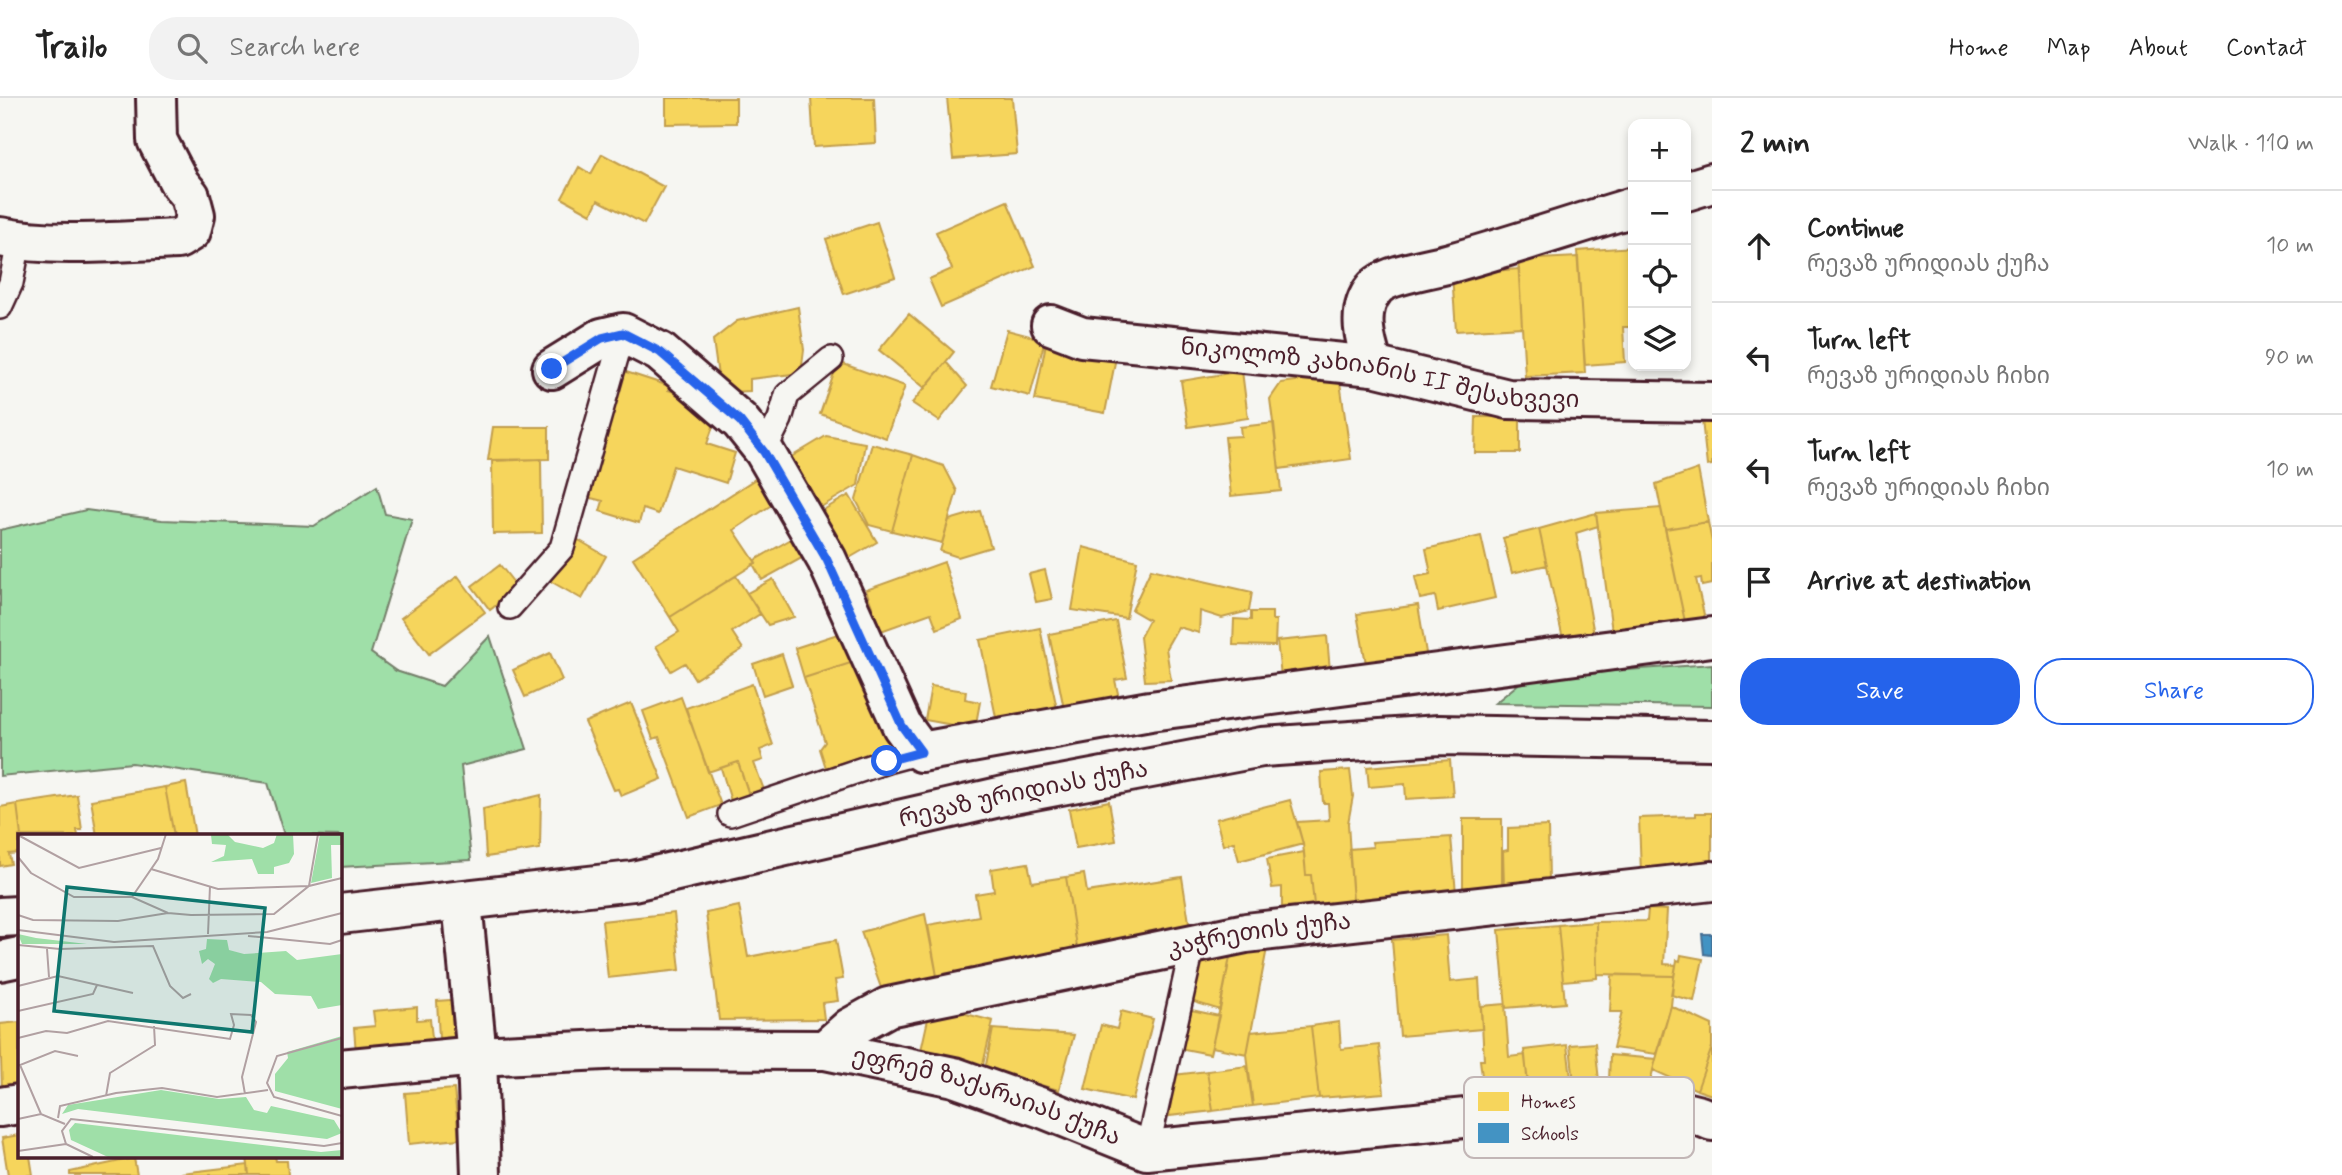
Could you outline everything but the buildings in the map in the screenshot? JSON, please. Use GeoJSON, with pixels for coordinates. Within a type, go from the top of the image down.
{"type":"FeatureCollection","features":[{"type":"Feature","properties":{"kind":"street"},"geometry":{"type":"LineString","coordinates":[[9,239],[73,242],[178,239],[191,231],[195,215],[190,196],[180,184],[156,141],[156,98]]}},
{"type":"Feature","properties":{"kind":"street"},"geometry":{"type":"LineString","coordinates":[[1691,189],[1712,183]]}},
{"type":"Feature","properties":{"kind":"street"},"geometry":{"type":"LineString","coordinates":[[1373,366],[1364,337],[1365,304],[1375,287],[1392,279],[1628,209]]}},
{"type":"Feature","properties":{"kind":"street","name":"ნიკოლოზ კახიანის II შესახვევი"},"geometry":{"type":"LineString","coordinates":[[1051,325],[1082,337],[1373,366],[1508,400],[1712,402]]}},
{"type":"Feature","properties":{"kind":"street"},"geometry":{"type":"LineString","coordinates":[[552,369],[602,338],[623,333],[660,352],[740,421],[764,452],[827,560],[902,726],[921,752],[1150,711],[1712,637]]}},
{"type":"Feature","properties":{"kind":"street","name":"რევაზ ურიდიას ქუჩა"},"geometry":{"type":"LineString","coordinates":[[341,914],[633,881],[1008,795],[1262,747],[1440,735],[1712,740]]}},
{"type":"Feature","properties":{"kind":"street","name":"კაჭრეთის ქუჩა"},"geometry":{"type":"LineString","coordinates":[[825,1050],[850,1028],[888,1007],[1246,933],[1712,881]]}},
{"type":"Feature","properties":{"kind":"street"},"geometry":{"type":"LineString","coordinates":[[462,902],[477,1056],[481,1175]]}},
{"type":"Feature","properties":{"kind":"street"},"geometry":{"type":"LineString","coordinates":[[0,917],[18,916]]}},
{"type":"Feature","properties":{"kind":"street"},"geometry":{"type":"LineString","coordinates":[[0,961],[18,957]]}},
{"type":"Feature","properties":{"kind":"street","name":"ეფრემ ზაქარაიას ქუჩა"},"geometry":{"type":"LineString","coordinates":[[341,1069],[477,1056],[626,1049],[825,1050],[954,1077],[1045,1109],[1140,1163],[1464,1121]]}},
{"type":"Feature","properties":{"kind":"street"},"geometry":{"type":"LineString","coordinates":[[0,1107],[18,1104]]}},
{"type":"Feature","properties":{"kind":"street","name":"ეფრემ ზაქარაიას ქუჩა"},"geometry":{"type":"LineString","coordinates":[[1694,1114],[1712,1121]]}},
{"type":"Feature","properties":{"kind":"lane"},"geometry":{"type":"LineString","coordinates":[[0,307],[11,283],[9,239]]}},
{"type":"Feature","properties":{"kind":"lane"},"geometry":{"type":"LineString","coordinates":[[510,607],[562,548],[623,333]]}},
{"type":"Feature","properties":{"kind":"lane"},"geometry":{"type":"LineString","coordinates":[[764,452],[780,419],[787,395],[831,359]]}},
{"type":"Feature","properties":{"kind":"lane"},"geometry":{"type":"LineString","coordinates":[[730,814],[921,752]]}},
{"type":"Feature","properties":{"kind":"lane"},"geometry":{"type":"LineString","coordinates":[[1140,1163],[1193,944]]}},
{"type":"Feature","properties":{"kind":"green space"},"geometry":{"type":"Polygon","coordinates":[[[377,486],[385,514],[412,519],[371,653],[396,671],[442,686],[490,636],[527,749],[461,766],[471,860],[341,867],[341,834],[284,834],[268,783],[132,763],[0,776],[0,530],[86,510],[162,520],[314,526],[377,486]]]}},
{"type":"Feature","properties":{"kind":"green space"},"geometry":{"type":"Polygon","coordinates":[[[1712,664],[1712,706],[1495,703],[1527,677],[1712,664]]]}},
{"type":"Feature","properties":{"kind":"route"},"geometry":{"type":"LineString","coordinates":[[552,369],[602,338],[623,333],[660,352],[740,421],[764,452],[827,560],[902,726],[921,752],[887,761]]}}]}
